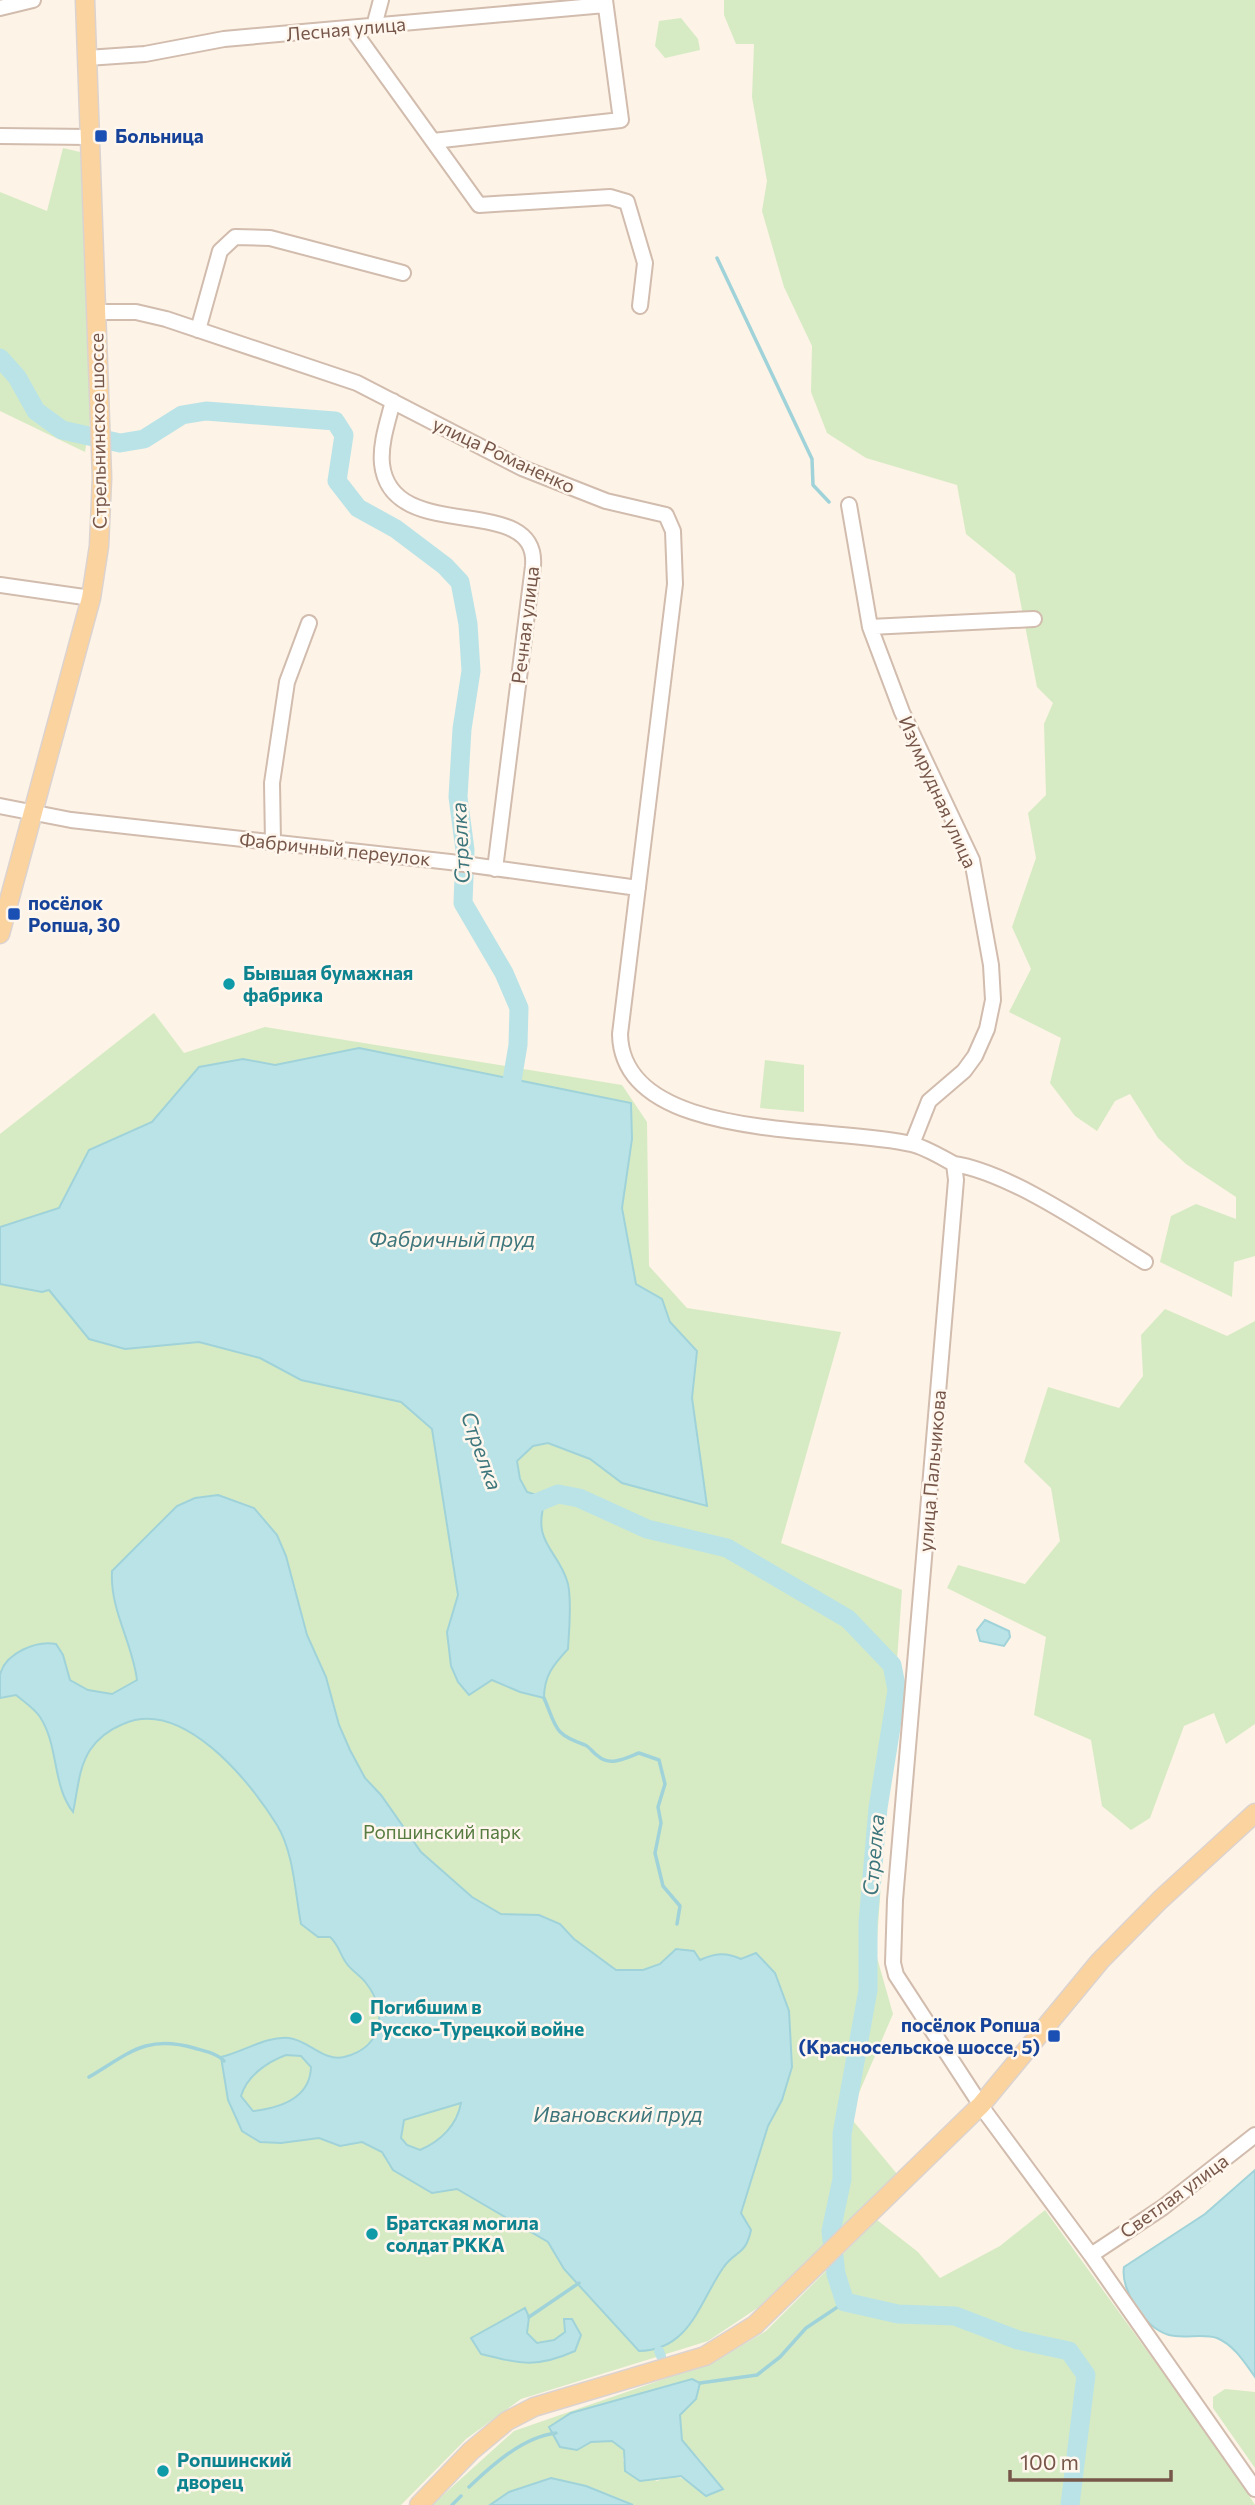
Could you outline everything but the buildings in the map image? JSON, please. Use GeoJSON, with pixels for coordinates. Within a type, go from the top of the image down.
{"type":"FeatureCollection","features":[{"type":"Feature","properties":{"kind":"main road","name":"Стрельнинское шоссе"},"geometry":{"type":"LineString","coordinates":[[0,934],[91,598],[99,546],[102,478],[85,0]]}},
{"type":"Feature","properties":{"kind":"main road"},"geometry":{"type":"LineString","coordinates":[[419,2505],[471,2451],[507,2421],[534,2407],[705,2356],[755,2325],[981,2105],[1100,1961],[1160,1900],[1255,1813]]}},
{"type":"Feature","properties":{"kind":"street"},"geometry":{"type":"LineString","coordinates":[[0,8],[33,0]]}},
{"type":"Feature","properties":{"kind":"street"},"geometry":{"type":"LineString","coordinates":[[374,26],[382,0]]}},
{"type":"Feature","properties":{"kind":"street"},"geometry":{"type":"LineString","coordinates":[[433,141],[621,120],[605,2]]}},
{"type":"Feature","properties":{"kind":"street","name":"Лесная улица"},"geometry":{"type":"LineString","coordinates":[[87,58],[145,54],[224,39],[353,30],[605,2]]}},
{"type":"Feature","properties":{"kind":"street"},"geometry":{"type":"LineString","coordinates":[[353,30],[480,205],[610,197],[627,202],[645,263],[640,306]]}},
{"type":"Feature","properties":{"kind":"street"},"geometry":{"type":"LineString","coordinates":[[0,136],[90,137]]}},
{"type":"Feature","properties":{"kind":"street"},"geometry":{"type":"LineString","coordinates":[[198,330],[220,251],[235,237],[270,238],[403,273]]}},
{"type":"Feature","properties":{"kind":"street","name":"улица Романенко"},"geometry":{"type":"LineString","coordinates":[[96,312],[136,312],[357,383],[522,468],[606,501],[666,515],[673,531],[676,584],[620,1034],[626,1064],[636,1082],[665,1101],[709,1118],[912,1144]]}},
{"type":"Feature","properties":{"kind":"street","name":"Речная улица"},"geometry":{"type":"LineString","coordinates":[[393,401],[382,453],[382,467],[395,495],[404,503],[426,511],[507,526],[528,538],[532,546],[533,566],[489,868]]}},
{"type":"Feature","properties":{"kind":"street","name":"Изумрудная улица"},"geometry":{"type":"LineString","coordinates":[[849,505],[870,627],[883,669],[972,860],[991,965],[993,1000],[987,1030],[964,1072],[929,1101],[912,1144]]}},
{"type":"Feature","properties":{"kind":"street"},"geometry":{"type":"LineString","coordinates":[[0,585],[91,598]]}},
{"type":"Feature","properties":{"kind":"street"},"geometry":{"type":"LineString","coordinates":[[870,627],[1034,619]]}},
{"type":"Feature","properties":{"kind":"street"},"geometry":{"type":"LineString","coordinates":[[273,842],[272,783],[287,682],[309,622]]}},
{"type":"Feature","properties":{"kind":"street","name":"Фабричный переулок"},"geometry":{"type":"LineString","coordinates":[[0,806],[71,820],[450,862],[638,888]]}},
{"type":"Feature","properties":{"kind":"street"},"geometry":{"type":"LineString","coordinates":[[912,1144],[954,1164],[971,1167],[1049,1203],[1145,1262]]}},
{"type":"Feature","properties":{"kind":"street","name":"улица Пальчикова"},"geometry":{"type":"LineString","coordinates":[[954,1164],[956,1180],[895,1900],[893,1963],[896,1976],[981,2105],[1091,2255],[1255,2489]]}},
{"type":"Feature","properties":{"kind":"street","name":"Светлая улица"},"geometry":{"type":"LineString","coordinates":[[1091,2255],[1162,2208],[1255,2135]]}},
{"type":"Feature","properties":{"kind":"green space"},"geometry":{"type":"Polygon","coordinates":[[[724,0],[1255,0],[1255,1256],[1234,1262],[1232,1297],[1160,1262],[1171,1216],[1196,1204],[1236,1219],[1236,1197],[1186,1164],[1158,1138],[1130,1094],[1115,1101],[1097,1131],[1075,1116],[1050,1083],[1061,1038],[1009,1012],[1031,969],[1012,927],[1036,858],[1028,813],[1046,795],[1044,724],[1053,703],[1037,687],[1015,574],[966,534],[957,485],[866,458],[827,433],[811,392],[812,346],[784,287],[762,211],[767,181],[752,97],[754,44],[736,44],[724,15],[724,0]]]}},
{"type":"Feature","properties":{"kind":"green space"},"geometry":{"type":"Polygon","coordinates":[[[681,18],[698,39],[700,50],[665,58],[655,46],[659,21],[681,18]]]}},
{"type":"Feature","properties":{"kind":"green space"},"geometry":{"type":"Polygon","coordinates":[[[63,148],[80,152],[82,170],[92,410],[85,452],[0,411],[0,192],[47,211],[63,148]]]}},
{"type":"Feature","properties":{"kind":"green space","name":"Ропшинский парк"},"geometry":{"type":"Polygon","coordinates":[[[154,1013],[184,1053],[265,1027],[622,1085],[647,1122],[649,1266],[687,1308],[841,1332],[781,1543],[902,1590],[876,1954],[893,2014],[849,2116],[897,2174],[759,2307],[708,2341],[521,2399],[466,2439],[401,2505],[0,2505],[0,1134],[154,1013]]]}},
{"type":"Feature","properties":{"kind":"green space"},"geometry":{"type":"Polygon","coordinates":[[[765,1060],[804,1065],[804,1112],[760,1108],[765,1060]]]}},
{"type":"Feature","properties":{"kind":"green space"},"geometry":{"type":"Polygon","coordinates":[[[1165,1309],[1227,1336],[1255,1321],[1255,1724],[1226,1744],[1214,1713],[1184,1726],[1150,1818],[1131,1830],[1102,1806],[1091,1740],[1034,1715],[1046,1637],[947,1588],[958,1565],[1025,1584],[1060,1541],[1051,1488],[1024,1462],[1048,1387],[1119,1408],[1143,1376],[1141,1335],[1165,1309]]]}},
{"type":"Feature","properties":{"kind":"green space"},"geometry":{"type":"Polygon","coordinates":[[[1045,2210],[1229,2464],[1255,2505],[633,2505],[586,2486],[551,2478],[522,2487],[490,2505],[432,2505],[514,2431],[716,2361],[766,2331],[877,2220],[918,2252],[940,2278],[1000,2246],[1045,2210]],[[692,2379],[670,2386],[591,2442],[612,2441],[624,2450],[623,2461],[657,2481],[674,2477],[691,2483],[702,2462],[682,2440],[680,2415],[696,2399],[692,2379]]]}},
{"type":"Feature","properties":{"kind":"green space"},"geometry":{"type":"Polygon","coordinates":[[[1225,2389],[1255,2392],[1255,2468],[1213,2408],[1213,2397],[1225,2389]]]}},
{"type":"Feature","properties":{"kind":"water","name":"Фабричный пруд"},"geometry":{"type":"Polygon","coordinates":[[[359,1048],[631,1103],[632,1139],[622,1208],[636,1284],[662,1299],[670,1322],[697,1351],[692,1398],[707,1506],[622,1483],[590,1459],[548,1443],[533,1446],[517,1461],[520,1479],[527,1492],[546,1498],[541,1526],[548,1545],[564,1572],[569,1591],[568,1649],[550,1671],[544,1698],[520,1692],[492,1680],[469,1695],[458,1682],[451,1666],[447,1632],[458,1595],[432,1429],[401,1402],[301,1380],[260,1358],[199,1342],[125,1349],[89,1339],[49,1290],[42,1292],[0,1284],[0,1227],[59,1208],[89,1150],[152,1122],[199,1067],[243,1059],[275,1065],[359,1048]]]}},
{"type":"Feature","properties":{"kind":"water","name":"Ивановский пруд"},"geometry":{"type":"Polygon","coordinates":[[[218,1495],[254,1508],[277,1535],[286,1556],[307,1635],[326,1677],[339,1725],[365,1778],[381,1795],[421,1852],[472,1897],[501,1914],[539,1915],[560,1924],[574,1939],[616,1970],[643,1970],[660,1964],[676,1949],[694,1951],[700,1960],[720,1954],[741,1959],[756,1953],[775,1973],[789,2011],[792,2067],[782,2100],[768,2126],[741,2213],[751,2230],[749,2239],[743,2249],[723,2268],[682,2334],[670,2343],[656,2349],[639,2351],[564,2269],[548,2242],[457,2189],[432,2193],[393,2170],[382,2152],[362,2142],[340,2146],[319,2138],[281,2143],[260,2142],[242,2131],[228,2100],[221,2057],[280,2038],[296,2040],[337,2058],[357,2052],[367,2046],[378,2027],[378,2006],[373,1994],[364,1980],[347,1964],[330,1937],[318,1937],[301,1924],[283,1836],[250,1787],[212,1748],[191,1732],[168,1722],[145,1719],[118,1726],[105,1734],[86,1757],[73,1812],[62,1790],[50,1740],[40,1717],[16,1695],[0,1698],[0,1675],[8,1660],[31,1646],[40,1644],[56,1644],[63,1655],[70,1680],[88,1690],[112,1694],[137,1680],[114,1599],[112,1571],[177,1506],[195,1498],[218,1495]],[[286,2055],[259,2071],[248,2082],[241,2096],[253,2111],[292,2100],[305,2087],[311,2067],[301,2056],[286,2055]],[[461,2103],[404,2120],[401,2138],[407,2145],[420,2150],[428,2146],[452,2125],[461,2103]]]}},
{"type":"Feature","properties":{"kind":"water"},"geometry":{"type":"Polygon","coordinates":[[[985,1620],[1009,1631],[1010,1637],[1004,1646],[980,1641],[977,1630],[985,1620]]]}},
{"type":"Feature","properties":{"kind":"water"},"geometry":{"type":"Polygon","coordinates":[[[1255,2170],[1255,2377],[1234,2350],[1217,2338],[1169,2335],[1151,2325],[1130,2297],[1124,2267],[1205,2214],[1255,2170]]]}},
{"type":"Feature","properties":{"kind":"water"},"geometry":{"type":"Polygon","coordinates":[[[525,2308],[529,2317],[527,2333],[537,2343],[554,2340],[565,2332],[564,2319],[572,2319],[581,2335],[575,2351],[550,2360],[529,2363],[481,2354],[471,2338],[525,2308]]]}},
{"type":"Feature","properties":{"kind":"water"},"geometry":{"type":"Polygon","coordinates":[[[692,2379],[700,2383],[696,2399],[680,2415],[682,2440],[723,2489],[706,2496],[681,2476],[640,2481],[625,2471],[624,2450],[612,2441],[591,2442],[577,2450],[560,2447],[549,2427],[571,2413],[692,2379]]]}},
{"type":"Feature","properties":{"kind":"water"},"geometry":{"type":"Polygon","coordinates":[[[551,2478],[586,2486],[633,2505],[490,2505],[509,2492],[551,2478]]]}},
{"type":"Feature","properties":{"kind":"waterway"},"geometry":{"type":"LineString","coordinates":[[717,258],[812,459],[813,485],[829,502]]}},
{"type":"Feature","properties":{"kind":"waterway","name":"Стрелка"},"geometry":{"type":"LineString","coordinates":[[0,358],[17,377],[36,411],[62,430],[120,443],[144,439],[182,415],[206,411],[335,421],[344,435],[337,481],[358,508],[396,529],[445,566],[460,582],[468,624],[471,671],[462,729],[458,797],[465,850],[463,903],[504,973],[519,1008],[518,1045],[508,1104]]}},
{"type":"Feature","properties":{"kind":"waterway","name":"Стрелка"},"geometry":{"type":"LineString","coordinates":[[524,1508],[558,1494],[579,1498],[647,1529],[727,1548],[848,1619],[892,1665],[897,1690],[878,1808],[868,1922],[868,1990],[842,2134],[842,2179],[831,2231],[836,2274],[845,2302],[898,2314],[955,2316],[1018,2340],[1069,2351],[1086,2375],[1070,2505]]}},
{"type":"Feature","properties":{"kind":"waterway"},"geometry":{"type":"LineString","coordinates":[[544,1698],[557,1729],[587,1746],[603,1759],[618,1760],[639,1753],[659,1760],[665,1784],[658,1807],[661,1823],[655,1853],[663,1886],[680,1906],[677,1924]]}},
{"type":"Feature","properties":{"kind":"waterway"},"geometry":{"type":"LineString","coordinates":[[89,2077],[127,2054],[163,2043],[206,2051],[224,2061]]}},
{"type":"Feature","properties":{"kind":"waterway"},"geometry":{"type":"LineString","coordinates":[[529,2317],[579,2283]]}},
{"type":"Feature","properties":{"kind":"waterway"},"geometry":{"type":"LineString","coordinates":[[700,2383],[757,2375],[780,2357],[806,2328],[845,2302]]}},
{"type":"Feature","properties":{"kind":"waterway"},"geometry":{"type":"LineString","coordinates":[[659,2351],[661,2356]]}},
{"type":"Feature","properties":{"kind":"waterway"},"geometry":{"type":"LineString","coordinates":[[469,2487],[520,2446],[556,2433]]}},
{"type":"Feature","properties":{"kind":"waterway"},"geometry":{"type":"LineString","coordinates":[[452,2505],[461,2496]]}},
{"type":"Feature","properties":{"kind":"place","name":"Больница"},"geometry":{"type":"Point","coordinates":[101,136]}},
{"type":"Feature","properties":{"kind":"place","name":"посёлок Ропша, 30"},"geometry":{"type":"Point","coordinates":[14,914]}},
{"type":"Feature","properties":{"kind":"place","name":"Бывшая бумажная фабрика"},"geometry":{"type":"Point","coordinates":[229,984]}},
{"type":"Feature","properties":{"kind":"place","name":"Погибшим в Русско-Турецкой войне"},"geometry":{"type":"Point","coordinates":[356,2018]}},
{"type":"Feature","properties":{"kind":"place","name":"посёлок Ропша (Красносельское шоссе, 5)"},"geometry":{"type":"Point","coordinates":[1054,2036]}},
{"type":"Feature","properties":{"kind":"place","name":"Братская могила солдат РККА"},"geometry":{"type":"Point","coordinates":[372,2234]}},
{"type":"Feature","properties":{"kind":"place","name":"Ропшинский дворец"},"geometry":{"type":"Point","coordinates":[163,2471]}}]}
